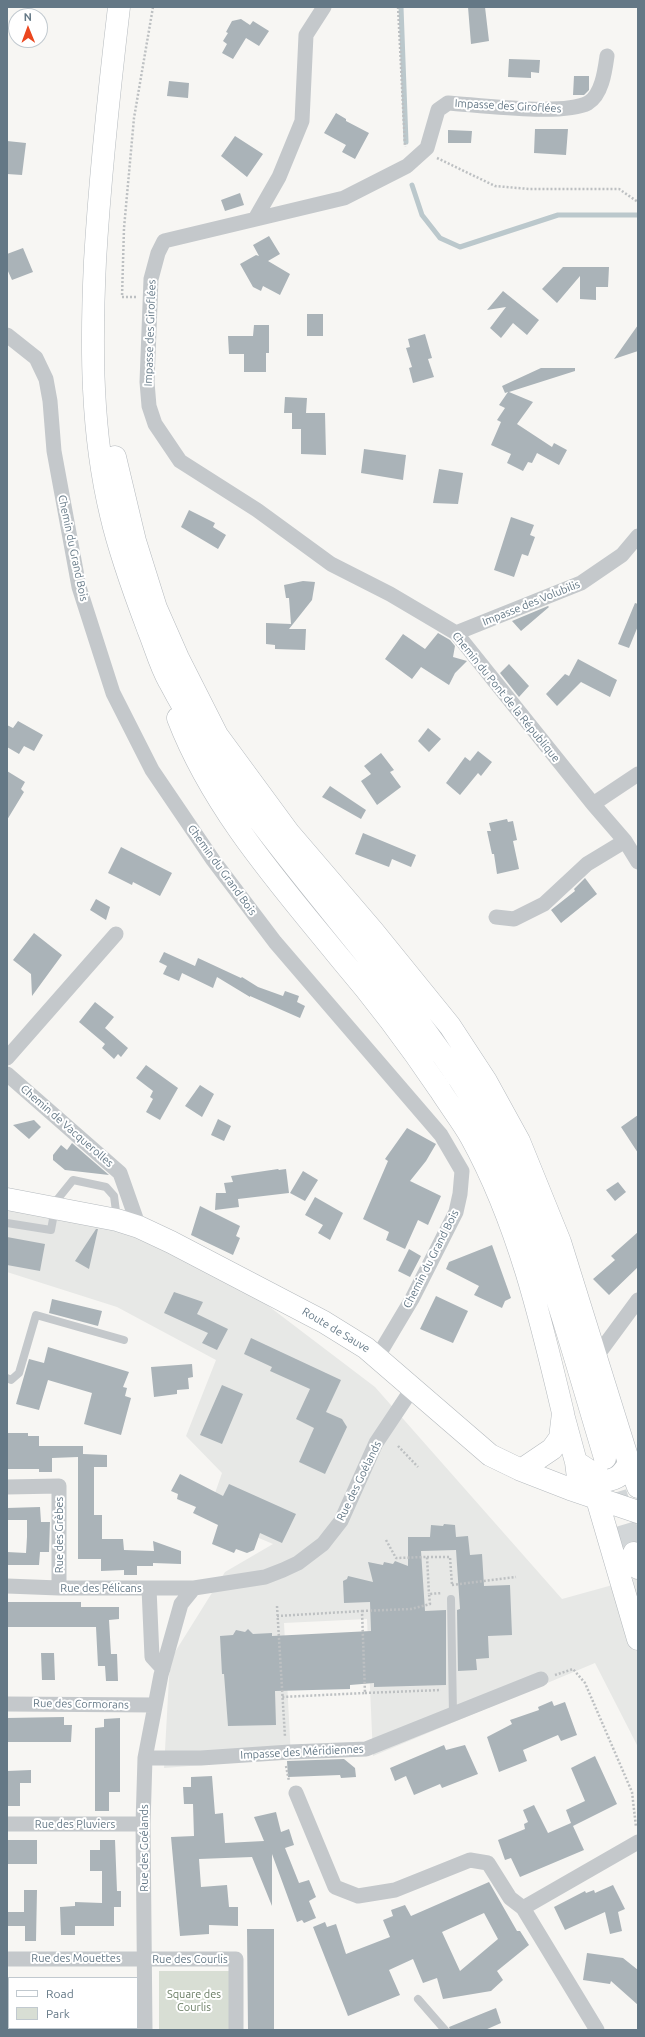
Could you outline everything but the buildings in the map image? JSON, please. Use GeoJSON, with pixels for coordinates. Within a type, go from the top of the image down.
{"type":"FeatureCollection","features":[{"type":"Feature","properties":{"kind":"main road"},"geometry":{"type":"LineString","coordinates":[[119,7],[98,200],[92,334],[94,398],[102,468],[111,515],[125,565],[167,678],[172,701],[186,740],[228,815],[264,864],[411,1047],[471,1137],[496,1190],[521,1258],[576,1462],[578,1478],[597,1499],[638,1639]]}},
{"type":"Feature","properties":{"kind":"main road"},"geometry":{"type":"LineString","coordinates":[[98,200],[105,250],[109,413],[118,473],[135,541],[154,601],[178,658],[217,735],[289,833],[373,931],[450,1026],[486,1081],[520,1141],[560,1242],[629,1463],[638,1487]]}},
{"type":"Feature","properties":{"kind":"main road"},"geometry":{"type":"LineString","coordinates":[[167,678],[205,742],[245,802],[283,853],[432,1038],[476,1104],[503,1154],[541,1246],[605,1458]]}},
{"type":"Feature","properties":{"kind":"main road","name":"Route de Sauve"},"geometry":{"type":"LineString","coordinates":[[7,1199],[117,1220],[139,1227],[324,1322],[378,1356],[412,1389],[490,1455],[522,1470],[597,1499],[638,1512]]}},
{"type":"Feature","properties":{"kind":"main road"},"geometry":{"type":"LineString","coordinates":[[522,1470],[552,1449],[556,1444],[560,1438],[563,1413]]}},
{"type":"Feature","properties":{"kind":"main road"},"geometry":{"type":"LineString","coordinates":[[576,1462],[605,1481],[616,1480],[625,1472],[629,1463]]}},
{"type":"Feature","properties":{"kind":"street"},"geometry":{"type":"LineString","coordinates":[[255,219],[279,177],[302,121],[306,35],[324,7]]}},
{"type":"Feature","properties":{"kind":"street","name":"Impasse des Giroflées"},"geometry":{"type":"LineString","coordinates":[[155,424],[149,406],[147,382],[150,279],[164,241],[344,198],[407,166],[424,151],[427,148],[438,110],[448,103],[567,109],[588,102],[597,92],[604,72],[607,56]]}},
{"type":"Feature","properties":{"kind":"street","name":"Chemin du Grand Bois"},"geometry":{"type":"LineString","coordinates":[[7,335],[36,358],[46,379],[50,401],[54,451],[79,587],[113,693],[152,770],[213,860],[275,942],[441,1135],[462,1171],[460,1194],[456,1212],[412,1299],[378,1356]]}},
{"type":"Feature","properties":{"kind":"street","name":"Chemin du Pont de la République"},"geometry":{"type":"LineString","coordinates":[[155,424],[180,461],[257,510],[331,564],[396,597],[456,633],[593,804],[625,841],[638,862]]}},
{"type":"Feature","properties":{"kind":"street","name":"Impasse des Volubilis"},"geometry":{"type":"LineString","coordinates":[[456,633],[581,583],[622,555],[638,536]]}},
{"type":"Feature","properties":{"kind":"street"},"geometry":{"type":"LineString","coordinates":[[593,804],[638,774]]}},
{"type":"Feature","properties":{"kind":"street"},"geometry":{"type":"LineString","coordinates":[[496,917],[514,919],[544,904],[587,864],[625,841]]}},
{"type":"Feature","properties":{"kind":"street"},"geometry":{"type":"LineString","coordinates":[[7,1058],[116,934]]}},
{"type":"Feature","properties":{"kind":"street","name":"Chemin de Vacquerolles"},"geometry":{"type":"LineString","coordinates":[[7,1074],[120,1173],[139,1227]]}},
{"type":"Feature","properties":{"kind":"street"},"geometry":{"type":"LineString","coordinates":[[596,1357],[638,1300]]}},
{"type":"Feature","properties":{"kind":"street","name":"Rue des Goélands"},"geometry":{"type":"LineString","coordinates":[[145,2030],[143,1824],[145,1758],[163,1669],[180,1604],[194,1588],[265,1577],[298,1563],[323,1544],[341,1521],[376,1443],[412,1389]]}},
{"type":"Feature","properties":{"kind":"street","name":"Rue des Grèbes"},"geometry":{"type":"LineString","coordinates":[[7,1487],[59,1486],[59,1588]]}},
{"type":"Feature","properties":{"kind":"street","name":"Rue des Pélicans"},"geometry":{"type":"LineString","coordinates":[[7,1586],[59,1588],[194,1588]]}},
{"type":"Feature","properties":{"kind":"street"},"geometry":{"type":"LineString","coordinates":[[149,1588],[152,1657],[163,1669]]}},
{"type":"Feature","properties":{"kind":"street","name":"Impasse des Méridiennes"},"geometry":{"type":"LineString","coordinates":[[145,1758],[201,1758],[286,1752],[366,1749],[541,1679]]}},
{"type":"Feature","properties":{"kind":"street","name":"Rue des Cormorans"},"geometry":{"type":"LineString","coordinates":[[7,1704],[155,1705]]}},
{"type":"Feature","properties":{"kind":"street"},"geometry":{"type":"LineString","coordinates":[[296,1793],[334,1887],[358,1896],[395,1890],[470,1860],[488,1863],[510,1898],[523,1908],[597,2030]]}},
{"type":"Feature","properties":{"kind":"street","name":"Rue des Pluviers"},"geometry":{"type":"LineString","coordinates":[[7,1824],[143,1824]]}},
{"type":"Feature","properties":{"kind":"street"},"geometry":{"type":"LineString","coordinates":[[523,1908],[638,1838]]}},
{"type":"Feature","properties":{"kind":"street","name":"Rue des Mouettes"},"geometry":{"type":"LineString","coordinates":[[7,1959],[144,1958]]}},
{"type":"Feature","properties":{"kind":"street","name":"Rue des Courlis"},"geometry":{"type":"LineString","coordinates":[[144,1958],[236,1959],[236,2030]]}},
{"type":"Feature","properties":{"kind":"lane"},"geometry":{"type":"LineString","coordinates":[[7,1223],[51,1230],[53,1207],[73,1180],[106,1187],[114,1196],[117,1220]]}},
{"type":"Feature","properties":{"kind":"lane"},"geometry":{"type":"LineString","coordinates":[[7,1378],[11,1380],[19,1373],[36,1315],[124,1340]]}},
{"type":"Feature","properties":{"kind":"lane"},"geometry":{"type":"LineString","coordinates":[[452,1596],[453,1714]]}},
{"type":"Feature","properties":{"kind":"lane"},"geometry":{"type":"LineString","coordinates":[[418,1999],[445,2030]]}},
{"type":"Feature","properties":{"kind":"path"},"geometry":{"type":"LineString","coordinates":[[150,297],[122,297],[124,228],[134,118],[153,7]]}},
{"type":"Feature","properties":{"kind":"path"},"geometry":{"type":"LineString","coordinates":[[398,7],[403,140],[407,166]]}},
{"type":"Feature","properties":{"kind":"path"},"geometry":{"type":"LineString","coordinates":[[424,151],[495,186],[529,190],[619,189],[638,202]]}},
{"type":"Feature","properties":{"kind":"path"},"geometry":{"type":"LineString","coordinates":[[398,1446],[418,1467]]}},
{"type":"Feature","properties":{"kind":"path"},"geometry":{"type":"LineString","coordinates":[[386,1540],[396,1558],[427,1556],[450,1557],[452,1596],[429,1594]]}},
{"type":"Feature","properties":{"kind":"path"},"geometry":{"type":"LineString","coordinates":[[277,1616],[411,1609],[430,1604],[427,1556]]}},
{"type":"Feature","properties":{"kind":"path"},"geometry":{"type":"LineString","coordinates":[[452,1585],[516,1577]]}},
{"type":"Feature","properties":{"kind":"path"},"geometry":{"type":"LineString","coordinates":[[277,1606],[287,1776],[296,1793]]}},
{"type":"Feature","properties":{"kind":"path"},"geometry":{"type":"LineString","coordinates":[[362,1611],[366,1693]]}},
{"type":"Feature","properties":{"kind":"path"},"geometry":{"type":"LineString","coordinates":[[573,1670],[585,1683],[632,1792],[638,1838]]}},
{"type":"Feature","properties":{"kind":"path"},"geometry":{"type":"LineString","coordinates":[[282,1697],[452,1690]]}},
{"type":"Feature","properties":{"kind":"shaded area"},"geometry":{"type":"Polygon","coordinates":[[[7,1205],[175,1235],[375,1387],[562,1599],[638,1578],[638,1747],[595,1663],[373,1756],[367,1619],[284,1623],[291,1758],[164,1768],[170,1660],[225,1572],[273,1544],[207,1516],[222,1473],[186,1436],[216,1360],[117,1307],[7,1272],[7,1205]]]}},
{"type":"Feature","properties":{"kind":"green space","name":"Square des Courlis"},"geometry":{"type":"Polygon","coordinates":[[[159,1971],[229,1971],[229,2030],[159,2030],[159,1971]]]}},
{"type":"Feature","properties":{"kind":"waterway"},"geometry":{"type":"LineString","coordinates":[[401,7],[406,142]]}},
{"type":"Feature","properties":{"kind":"waterway"},"geometry":{"type":"LineString","coordinates":[[412,185],[422,215],[440,238],[460,247],[558,215],[638,215]]}},
{"type":"Feature","properties":{"kind":"tunnel"},"geometry":{"type":"LineString","coordinates":[[606,1461],[634,1553]]}}]}
